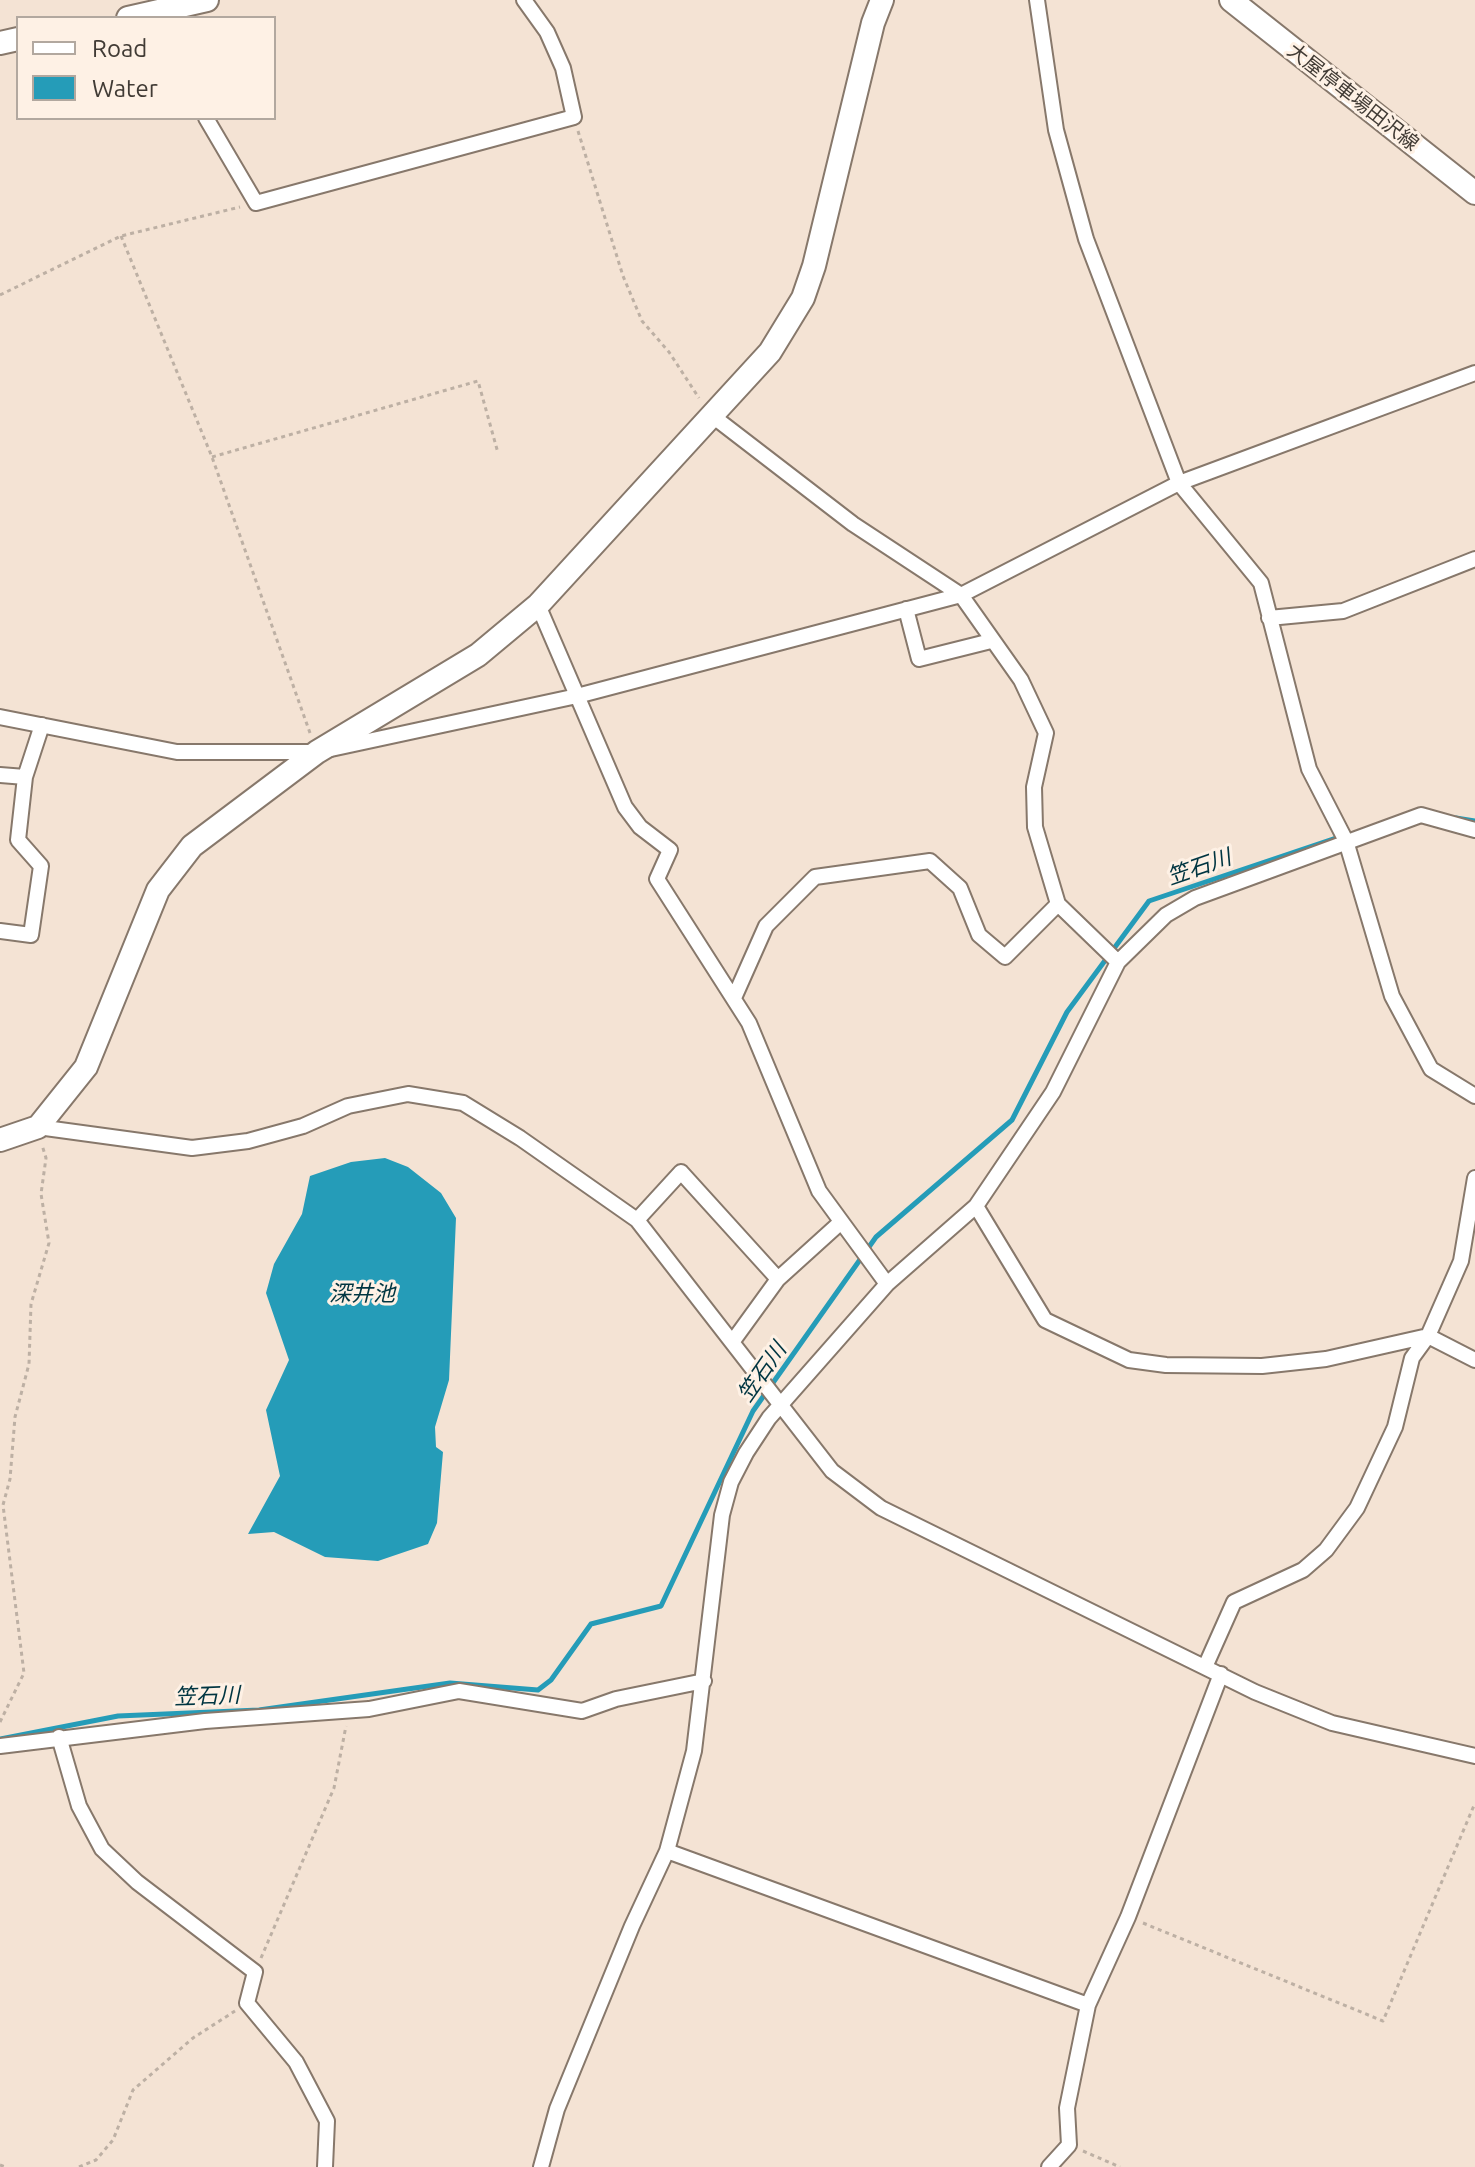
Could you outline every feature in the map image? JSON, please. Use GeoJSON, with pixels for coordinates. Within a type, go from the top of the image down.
{"type":"FeatureCollection","features":[{"type":"Feature","properties":{"kind":"street"},"geometry":{"type":"LineString","coordinates":[[143,16],[207,0]]}},
{"type":"Feature","properties":{"kind":"street"},"geometry":{"type":"LineString","coordinates":[[207,120],[256,203],[574,117],[563,68],[547,32],[524,0]]}},
{"type":"Feature","properties":{"kind":"street"},"geometry":{"type":"LineString","coordinates":[[38,1127],[86,1067],[158,890],[192,846],[317,752],[478,655],[538,605],[770,352],[803,298],[882,0]]}},
{"type":"Feature","properties":{"kind":"street"},"geometry":{"type":"LineString","coordinates":[[1037,0],[1056,130],[1086,239],[1179,483],[1261,583],[1309,769],[1346,841],[1392,996],[1431,1069],[1475,1096]]}},
{"type":"Feature","properties":{"kind":"street","name":"大屋停車場田沢線"},"geometry":{"type":"LineString","coordinates":[[1231,0],[1475,193]]}},
{"type":"Feature","properties":{"kind":"street"},"geometry":{"type":"LineString","coordinates":[[0,717],[177,752],[317,752],[577,696],[961,595],[1179,483],[1475,373]]}},
{"type":"Feature","properties":{"kind":"street"},"geometry":{"type":"LineString","coordinates":[[710,414],[853,524],[961,595],[1021,680],[1046,733],[1034,787],[1035,827],[1058,904],[1118,962]]}},
{"type":"Feature","properties":{"kind":"street"},"geometry":{"type":"LineString","coordinates":[[1269,618],[1343,611],[1475,559]]}},
{"type":"Feature","properties":{"kind":"street"},"geometry":{"type":"LineString","coordinates":[[538,605],[625,807],[640,827],[670,850],[657,879],[749,1023],[819,1191],[887,1284]]}},
{"type":"Feature","properties":{"kind":"street"},"geometry":{"type":"LineString","coordinates":[[906,609],[919,659],[991,641]]}},
{"type":"Feature","properties":{"kind":"street"},"geometry":{"type":"LineString","coordinates":[[0,931],[31,935],[41,866],[18,840],[25,777],[42,725]]}},
{"type":"Feature","properties":{"kind":"street"},"geometry":{"type":"LineString","coordinates":[[0,775],[25,777]]}},
{"type":"Feature","properties":{"kind":"street"},"geometry":{"type":"LineString","coordinates":[[541,2167],[557,2109],[632,1926],[667,1851],[694,1751],[722,1515],[731,1482],[746,1453],[782,1404],[887,1284],[976,1206],[1053,1092],[1118,962],[1166,915],[1195,898],[1421,815],[1475,830]]}},
{"type":"Feature","properties":{"kind":"street"},"geometry":{"type":"LineString","coordinates":[[734,998],[766,926],[815,877],[930,861],[960,888],[979,935],[1005,957],[1058,904]]}},
{"type":"Feature","properties":{"kind":"street"},"geometry":{"type":"LineString","coordinates":[[0,1140],[38,1127],[192,1148],[248,1141],[303,1126],[348,1106],[408,1094],[463,1103],[520,1138],[637,1220],[832,1471],[881,1508],[1255,1692],[1332,1723],[1475,1756]]}},
{"type":"Feature","properties":{"kind":"street"},"geometry":{"type":"LineString","coordinates":[[637,1220],[681,1172],[778,1279]]}},
{"type":"Feature","properties":{"kind":"street"},"geometry":{"type":"LineString","coordinates":[[1205,1667],[1234,1602],[1303,1570],[1326,1550],[1357,1508],[1395,1427],[1412,1358],[1428,1336],[1461,1261],[1475,1178]]}},
{"type":"Feature","properties":{"kind":"street"},"geometry":{"type":"LineString","coordinates":[[976,1206],[1045,1320],[1129,1360],[1166,1365],[1262,1366],[1326,1359],[1428,1336],[1475,1360]]}},
{"type":"Feature","properties":{"kind":"street"},"geometry":{"type":"LineString","coordinates":[[733,1341],[778,1279],[841,1222]]}},
{"type":"Feature","properties":{"kind":"street"},"geometry":{"type":"LineString","coordinates":[[1049,2167],[1069,2145],[1067,2108],[1088,2005],[1128,1917],[1221,1674]]}},
{"type":"Feature","properties":{"kind":"street"},"geometry":{"type":"LineString","coordinates":[[0,1746],[59,1737],[346,1710],[459,1691],[582,1711],[616,1699],[704,1681]]}},
{"type":"Feature","properties":{"kind":"street"},"geometry":{"type":"LineString","coordinates":[[59,1737],[79,1806],[102,1849],[137,1882],[255,1972],[247,2003],[296,2062],[327,2121],[325,2167]]}},
{"type":"Feature","properties":{"kind":"street"},"geometry":{"type":"LineString","coordinates":[[667,1851],[1088,2005]]}},
{"type":"Feature","properties":{"kind":"path"},"geometry":{"type":"LineString","coordinates":[[574,117],[623,276],[642,321],[669,352],[710,414]]}},
{"type":"Feature","properties":{"kind":"path"},"geometry":{"type":"LineString","coordinates":[[0,295],[121,236],[256,203]]}},
{"type":"Feature","properties":{"kind":"path"},"geometry":{"type":"LineString","coordinates":[[121,236],[212,457],[317,752]]}},
{"type":"Feature","properties":{"kind":"path"},"geometry":{"type":"LineString","coordinates":[[212,457],[478,381],[498,453]]}},
{"type":"Feature","properties":{"kind":"path"},"geometry":{"type":"LineString","coordinates":[[0,1722],[24,1673],[3,1505],[10,1479],[15,1417],[29,1364],[31,1304],[49,1243],[41,1194],[46,1158],[38,1127]]}},
{"type":"Feature","properties":{"kind":"path"},"geometry":{"type":"LineString","coordinates":[[255,1972],[334,1788],[346,1710]]}},
{"type":"Feature","properties":{"kind":"path"},"geometry":{"type":"LineString","coordinates":[[1128,1917],[1383,2021],[1475,1803]]}},
{"type":"Feature","properties":{"kind":"path"},"geometry":{"type":"LineString","coordinates":[[79,2167],[96,2160],[113,2140],[133,2090],[193,2038],[247,2003]]}},
{"type":"Feature","properties":{"kind":"path"},"geometry":{"type":"LineString","coordinates":[[1069,2145],[1120,2167]]}},
{"type":"Feature","properties":{"kind":"water","name":"深井池"},"geometry":{"type":"Polygon","coordinates":[[[385,1158],[408,1167],[441,1193],[456,1218],[449,1380],[435,1427],[436,1447],[443,1452],[437,1523],[428,1544],[378,1561],[325,1557],[274,1532],[248,1534],[280,1476],[266,1410],[289,1360],[266,1293],[274,1264],[302,1214],[310,1176],[351,1162],[385,1158]]]}},
{"type":"Feature","properties":{"kind":"waterway","name":"笠石川"},"geometry":{"type":"LineString","coordinates":[[1456,818],[1475,821]]}},
{"type":"Feature","properties":{"kind":"waterway","name":"笠石川"},"geometry":{"type":"LineString","coordinates":[[0,1739],[118,1716],[259,1710],[450,1683],[538,1690],[551,1680],[591,1624],[661,1606],[753,1411],[876,1237],[1012,1120],[1067,1012],[1149,901],[1342,836]]}}]}
